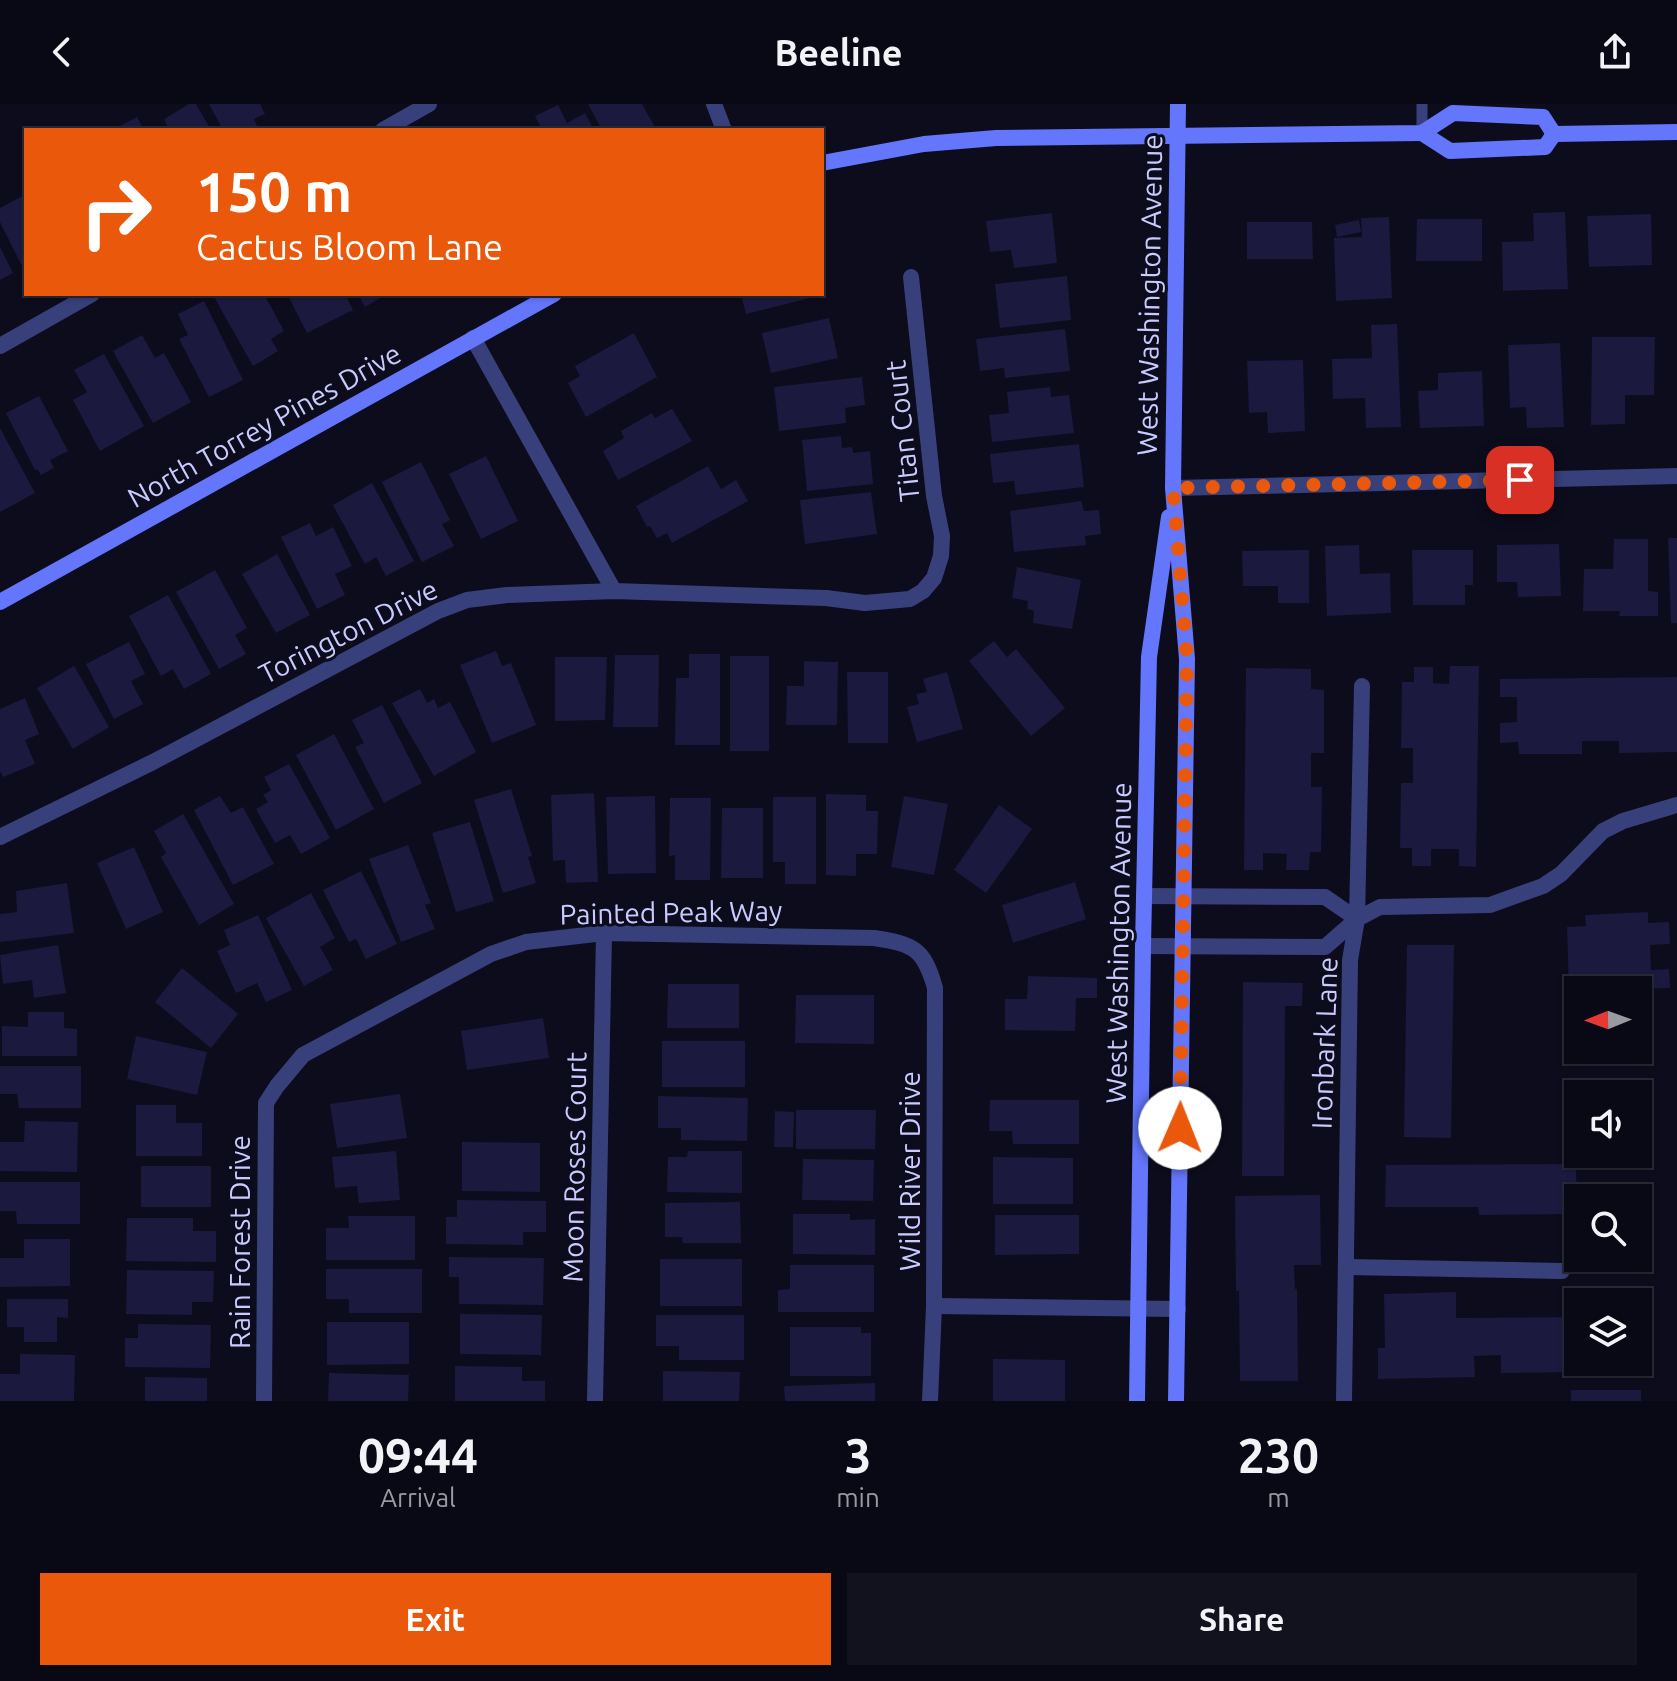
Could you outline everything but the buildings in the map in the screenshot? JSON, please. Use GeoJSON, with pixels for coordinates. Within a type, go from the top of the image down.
{"type":"FeatureCollection","features":[{"type":"Feature","properties":{"kind":"main road","name":"West Washington Avenue"},"geometry":{"type":"LineString","coordinates":[[1176,1401],[1187,659],[1173,488],[1178,104]]}},
{"type":"Feature","properties":{"kind":"main road"},"geometry":{"type":"LineString","coordinates":[[824,162],[924,144],[996,138],[1422,133],[1453,113],[1543,117],[1554,134]]}},
{"type":"Feature","properties":{"kind":"main road"},"geometry":{"type":"LineString","coordinates":[[1554,134],[1677,132]]}},
{"type":"Feature","properties":{"kind":"main road"},"geometry":{"type":"LineString","coordinates":[[1422,133],[1450,151],[1545,147],[1554,134]]}},
{"type":"Feature","properties":{"kind":"main road","name":"North Torrey Pines Drive"},"geometry":{"type":"LineString","coordinates":[[0,602],[550,296]]}},
{"type":"Feature","properties":{"kind":"main road","name":"West Washington Avenue"},"geometry":{"type":"LineString","coordinates":[[1137,1401],[1149,657],[1173,488]]}},
{"type":"Feature","properties":{"kind":"street"},"geometry":{"type":"LineString","coordinates":[[387,128],[429,104]]}},
{"type":"Feature","properties":{"kind":"street"},"geometry":{"type":"LineString","coordinates":[[714,104],[723,128]]}},
{"type":"Feature","properties":{"kind":"street","name":"Titan Court"},"geometry":{"type":"LineString","coordinates":[[911,277],[934,496],[942,536],[941,556],[934,578]]}},
{"type":"Feature","properties":{"kind":"street"},"geometry":{"type":"LineString","coordinates":[[0,346],[88,296]]}},
{"type":"Feature","properties":{"kind":"street"},"geometry":{"type":"LineString","coordinates":[[473,338],[614,591]]}},
{"type":"Feature","properties":{"kind":"street"},"geometry":{"type":"LineString","coordinates":[[1173,488],[1677,476]]}},
{"type":"Feature","properties":{"kind":"street","name":"Torington Drive"},"geometry":{"type":"LineString","coordinates":[[0,837],[153,762],[438,611],[467,600],[507,595],[614,591],[894,602],[910,599],[923,591],[934,578]]}},
{"type":"Feature","properties":{"kind":"street","name":"Ironbark Lane"},"geometry":{"type":"LineString","coordinates":[[1344,1401],[1350,960],[1357,919],[1362,686]]}},
{"type":"Feature","properties":{"kind":"street"},"geometry":{"type":"LineString","coordinates":[[1143,946],[1325,947],[1357,919],[1380,907],[1490,905],[1543,886],[1561,874],[1603,831],[1623,821],[1677,805]]}},
{"type":"Feature","properties":{"kind":"street"},"geometry":{"type":"LineString","coordinates":[[1144,896],[1325,897],[1357,919]]}},
{"type":"Feature","properties":{"kind":"street","name":"Painted Peak Way"},"geometry":{"type":"LineString","coordinates":[[277,1086],[303,1055],[491,954],[526,942],[604,933],[874,938],[914,948]]}},
{"type":"Feature","properties":{"kind":"street","name":"Moon Roses Court"},"geometry":{"type":"LineString","coordinates":[[595,1401],[604,933]]}},
{"type":"Feature","properties":{"kind":"street","name":"Wild River Drive"},"geometry":{"type":"LineString","coordinates":[[914,948],[929,966],[935,988],[934,1306],[930,1401]]}},
{"type":"Feature","properties":{"kind":"street","name":"Rain Forest Drive"},"geometry":{"type":"LineString","coordinates":[[264,1401],[266,1103],[277,1086]]}},
{"type":"Feature","properties":{"kind":"street"},"geometry":{"type":"LineString","coordinates":[[1346,1267],[1562,1271]]}},
{"type":"Feature","properties":{"kind":"street"},"geometry":{"type":"LineString","coordinates":[[934,1306],[1178,1309]]}},
{"type":"Feature","properties":{"kind":"lane"},"geometry":{"type":"LineString","coordinates":[[1422,104],[1422,133]]}},
{"type":"Feature","properties":{"kind":"route"},"geometry":{"type":"LineString","coordinates":[[1180,1128],[1187,659],[1173,488],[1520,480]]}}]}
